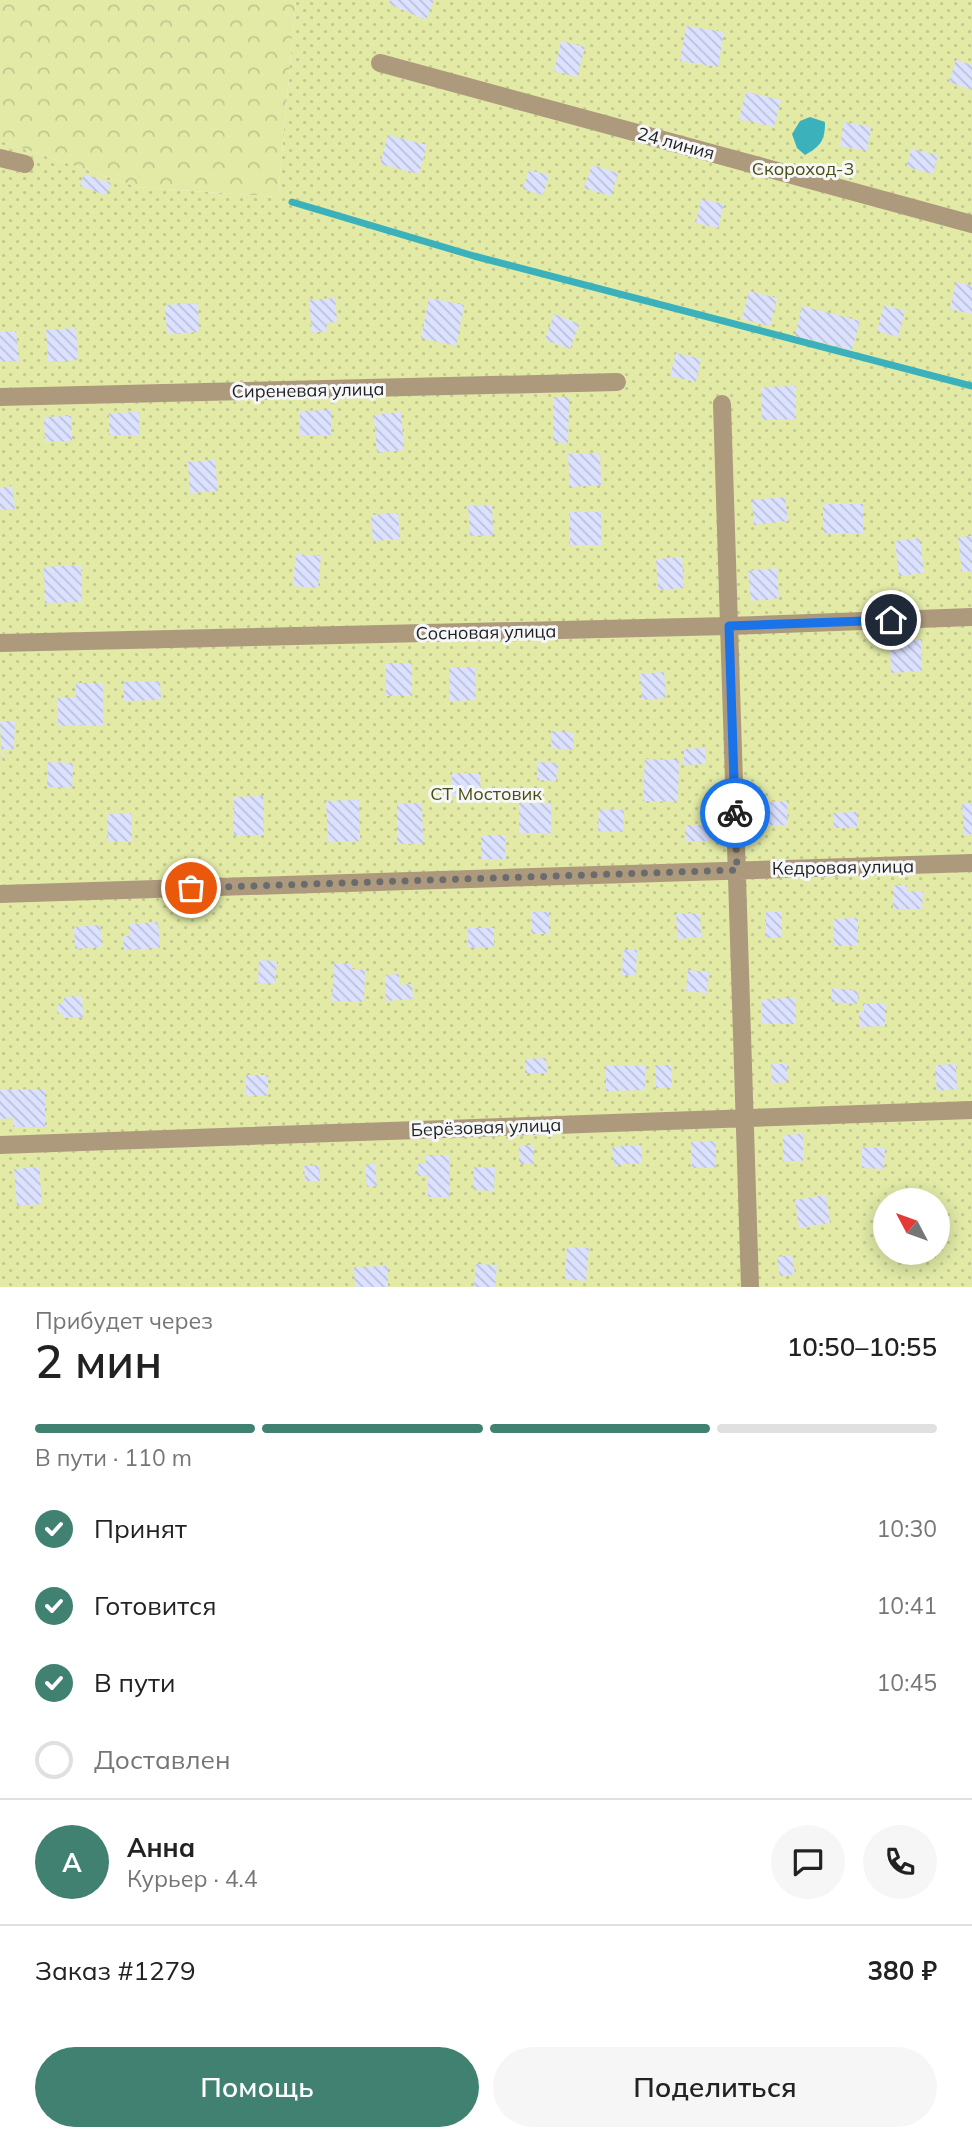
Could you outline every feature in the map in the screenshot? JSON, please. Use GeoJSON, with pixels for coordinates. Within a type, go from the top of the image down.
{"type":"FeatureCollection","features":[{"type":"Feature","properties":{"kind":"street","name":"24 линия"},"geometry":{"type":"LineString","coordinates":[[380,63],[972,224]]}},
{"type":"Feature","properties":{"kind":"street"},"geometry":{"type":"LineString","coordinates":[[0,158],[25,164]]}},
{"type":"Feature","properties":{"kind":"street","name":"Сиреневая улица"},"geometry":{"type":"LineString","coordinates":[[0,397],[617,382]]}},
{"type":"Feature","properties":{"kind":"street"},"geometry":{"type":"LineString","coordinates":[[722,404],[750,1287]]}},
{"type":"Feature","properties":{"kind":"street","name":"Сосновая улица"},"geometry":{"type":"LineString","coordinates":[[0,643],[729,626],[972,617]]}},
{"type":"Feature","properties":{"kind":"street","name":"Кедровая улица"},"geometry":{"type":"LineString","coordinates":[[0,894],[972,863]]}},
{"type":"Feature","properties":{"kind":"street","name":"Берёзовая улица"},"geometry":{"type":"LineString","coordinates":[[0,1145],[972,1110]]}},
{"type":"Feature","properties":{"kind":"green space"},"geometry":{"type":"Polygon","coordinates":[[[0,0],[296,0],[278,197],[137,187],[0,141],[0,0]]]}},
{"type":"Feature","properties":{"kind":"green space","name":"СТ Мостовик"},"geometry":{"type":"Polygon","coordinates":[[[296,0],[972,0],[972,1287],[0,1287],[0,141],[137,187],[278,197],[296,0]]]}},
{"type":"Feature","properties":{"kind":"water"},"geometry":{"type":"Polygon","coordinates":[[[810,117],[825,122],[824,133],[815,149],[805,155],[797,148],[792,134],[800,121],[810,117]]]}},
{"type":"Feature","properties":{"kind":"building"},"geometry":{"type":"Polygon","coordinates":[[[390,0],[434,0],[426,20],[389,4],[390,0]]]}},
{"type":"Feature","properties":{"kind":"building"},"geometry":{"type":"Polygon","coordinates":[[[686,26],[724,32],[718,67],[680,61],[686,26]]]}},
{"type":"Feature","properties":{"kind":"building"},"geometry":{"type":"Polygon","coordinates":[[[561,41],[585,47],[577,77],[554,71],[561,41]]]}},
{"type":"Feature","properties":{"kind":"building"},"geometry":{"type":"Polygon","coordinates":[[[956,60],[972,65],[972,90],[949,82],[956,60]]]}},
{"type":"Feature","properties":{"kind":"building"},"geometry":{"type":"Polygon","coordinates":[[[746,92],[781,100],[774,127],[739,119],[746,92]]]}},
{"type":"Feature","properties":{"kind":"building"},"geometry":{"type":"Polygon","coordinates":[[[844,122],[871,127],[867,151],[840,146],[844,122]]]}},
{"type":"Feature","properties":{"kind":"building"},"geometry":{"type":"Polygon","coordinates":[[[388,135],[427,145],[419,174],[380,164],[388,135]]]}},
{"type":"Feature","properties":{"kind":"building"},"geometry":{"type":"Polygon","coordinates":[[[911,149],[938,155],[933,174],[907,167],[911,149]]]}},
{"type":"Feature","properties":{"kind":"building"},"geometry":{"type":"Polygon","coordinates":[[[592,165],[618,173],[611,196],[584,188],[592,165]]]}},
{"type":"Feature","properties":{"kind":"building"},"geometry":{"type":"Polygon","coordinates":[[[529,170],[549,175],[543,195],[523,189],[529,170]]]}},
{"type":"Feature","properties":{"kind":"building"},"geometry":{"type":"Polygon","coordinates":[[[84,174],[111,183],[106,195],[80,186],[84,174]]]}},
{"type":"Feature","properties":{"kind":"building"},"geometry":{"type":"Polygon","coordinates":[[[701,199],[724,204],[718,228],[696,223],[701,199]]]}},
{"type":"Feature","properties":{"kind":"building"},"geometry":{"type":"Polygon","coordinates":[[[956,282],[972,286],[972,314],[950,309],[956,282]]]}},
{"type":"Feature","properties":{"kind":"building"},"geometry":{"type":"Polygon","coordinates":[[[749,291],[777,298],[770,326],[742,319],[749,291]]]}},
{"type":"Feature","properties":{"kind":"building"},"geometry":{"type":"Polygon","coordinates":[[[335,298],[337,322],[326,323],[327,331],[312,333],[309,300],[335,298]]]}},
{"type":"Feature","properties":{"kind":"building"},"geometry":{"type":"Polygon","coordinates":[[[429,298],[464,305],[456,346],[421,338],[429,298]]]}},
{"type":"Feature","properties":{"kind":"building"},"geometry":{"type":"Polygon","coordinates":[[[198,303],[199,332],[167,334],[165,305],[198,303]]]}},
{"type":"Feature","properties":{"kind":"building"},"geometry":{"type":"Polygon","coordinates":[[[884,305],[905,311],[898,337],[877,331],[884,305]]]}},
{"type":"Feature","properties":{"kind":"building"},"geometry":{"type":"Polygon","coordinates":[[[802,306],[860,321],[852,350],[795,336],[802,306]]]}},
{"type":"Feature","properties":{"kind":"building"},"geometry":{"type":"Polygon","coordinates":[[[554,314],[579,324],[570,349],[545,340],[554,314]]]}},
{"type":"Feature","properties":{"kind":"building"},"geometry":{"type":"Polygon","coordinates":[[[76,328],[78,360],[48,362],[46,330],[76,328]]]}},
{"type":"Feature","properties":{"kind":"building"},"geometry":{"type":"Polygon","coordinates":[[[16,331],[19,361],[0,362],[0,332],[16,331]]]}},
{"type":"Feature","properties":{"kind":"building"},"geometry":{"type":"Polygon","coordinates":[[[676,353],[701,359],[696,382],[670,376],[676,353]]]}},
{"type":"Feature","properties":{"kind":"building"},"geometry":{"type":"Polygon","coordinates":[[[796,386],[796,419],[762,420],[761,387],[796,386]]]}},
{"type":"Feature","properties":{"kind":"building"},"geometry":{"type":"Polygon","coordinates":[[[553,397],[569,397],[568,443],[553,442],[553,397]]]}},
{"type":"Feature","properties":{"kind":"building"},"geometry":{"type":"Polygon","coordinates":[[[331,410],[331,435],[300,435],[300,411],[331,410]]]}},
{"type":"Feature","properties":{"kind":"building"},"geometry":{"type":"Polygon","coordinates":[[[139,412],[139,435],[109,435],[109,413],[139,412]]]}},
{"type":"Feature","properties":{"kind":"building"},"geometry":{"type":"Polygon","coordinates":[[[401,412],[404,450],[377,453],[374,415],[401,412]]]}},
{"type":"Feature","properties":{"kind":"building"},"geometry":{"type":"Polygon","coordinates":[[[71,416],[72,441],[45,442],[44,417],[71,416]]]}},
{"type":"Feature","properties":{"kind":"building"},"geometry":{"type":"Polygon","coordinates":[[[600,453],[601,485],[570,487],[568,454],[600,453]]]}},
{"type":"Feature","properties":{"kind":"building"},"geometry":{"type":"Polygon","coordinates":[[[215,460],[218,491],[190,493],[188,462],[215,460]]]}},
{"type":"Feature","properties":{"kind":"building"},"geometry":{"type":"Polygon","coordinates":[[[12,486],[15,509],[0,510],[0,488],[12,486]]]}},
{"type":"Feature","properties":{"kind":"building"},"geometry":{"type":"Polygon","coordinates":[[[785,497],[788,521],[754,525],[752,500],[785,497]]]}},
{"type":"Feature","properties":{"kind":"building"},"geometry":{"type":"Polygon","coordinates":[[[823,504],[863,504],[863,533],[823,533],[823,504]]]}},
{"type":"Feature","properties":{"kind":"building"},"geometry":{"type":"Polygon","coordinates":[[[492,505],[493,535],[470,536],[468,506],[492,505]]]}},
{"type":"Feature","properties":{"kind":"building"},"geometry":{"type":"Polygon","coordinates":[[[570,512],[601,512],[601,545],[570,545],[570,512]]]}},
{"type":"Feature","properties":{"kind":"building"},"geometry":{"type":"Polygon","coordinates":[[[398,513],[400,539],[373,541],[371,515],[398,513]]]}},
{"type":"Feature","properties":{"kind":"building"},"geometry":{"type":"Polygon","coordinates":[[[972,536],[972,571],[962,572],[958,537],[972,536]]]}},
{"type":"Feature","properties":{"kind":"building"},"geometry":{"type":"Polygon","coordinates":[[[920,538],[924,573],[899,576],[895,541],[920,538]]]}},
{"type":"Feature","properties":{"kind":"building"},"geometry":{"type":"Polygon","coordinates":[[[296,554],[321,556],[318,588],[293,586],[296,554]]]}},
{"type":"Feature","properties":{"kind":"building"},"geometry":{"type":"Polygon","coordinates":[[[682,557],[684,588],[658,590],[656,559],[682,557]]]}},
{"type":"Feature","properties":{"kind":"building"},"geometry":{"type":"Polygon","coordinates":[[[81,565],[82,602],[45,603],[44,567],[81,565]]]}},
{"type":"Feature","properties":{"kind":"building"},"geometry":{"type":"Polygon","coordinates":[[[777,568],[779,598],[751,601],[748,571],[777,568]]]}},
{"type":"Feature","properties":{"kind":"building"},"geometry":{"type":"Polygon","coordinates":[[[921,640],[922,671],[891,673],[890,641],[921,640]]]}},
{"type":"Feature","properties":{"kind":"building"},"geometry":{"type":"Polygon","coordinates":[[[386,663],[412,663],[412,696],[386,696],[386,663]]]}},
{"type":"Feature","properties":{"kind":"building"},"geometry":{"type":"Polygon","coordinates":[[[475,667],[476,700],[450,701],[449,668],[475,667]]]}},
{"type":"Feature","properties":{"kind":"building"},"geometry":{"type":"Polygon","coordinates":[[[664,672],[666,698],[642,700],[640,674],[664,672]]]}},
{"type":"Feature","properties":{"kind":"building"},"geometry":{"type":"Polygon","coordinates":[[[160,681],[161,700],[124,701],[124,682],[160,681]]]}},
{"type":"Feature","properties":{"kind":"building"},"geometry":{"type":"Polygon","coordinates":[[[76,683],[103,683],[103,725],[58,726],[58,698],[76,697],[76,683]]]}},
{"type":"Feature","properties":{"kind":"building"},"geometry":{"type":"Polygon","coordinates":[[[0,721],[15,721],[14,749],[3,749],[2,764],[0,721]]]}},
{"type":"Feature","properties":{"kind":"building"},"geometry":{"type":"Polygon","coordinates":[[[552,731],[574,733],[573,750],[551,748],[552,731]]]}},
{"type":"Feature","properties":{"kind":"building"},"geometry":{"type":"Polygon","coordinates":[[[705,748],[706,764],[684,765],[684,749],[705,748]]]}},
{"type":"Feature","properties":{"kind":"building"},"geometry":{"type":"Polygon","coordinates":[[[645,759],[679,760],[678,802],[643,801],[645,759]]]}},
{"type":"Feature","properties":{"kind":"building"},"geometry":{"type":"Polygon","coordinates":[[[48,762],[73,763],[72,788],[47,787],[48,762]]]}},
{"type":"Feature","properties":{"kind":"building"},"geometry":{"type":"Polygon","coordinates":[[[538,762],[558,763],[556,781],[537,780],[538,762]]]}},
{"type":"Feature","properties":{"kind":"building"},"geometry":{"type":"Polygon","coordinates":[[[452,773],[480,773],[481,796],[452,796],[452,773]]]}},
{"type":"Feature","properties":{"kind":"building"},"geometry":{"type":"Polygon","coordinates":[[[263,796],[264,835],[234,835],[234,797],[263,796]]]}},
{"type":"Feature","properties":{"kind":"building"},"geometry":{"type":"Polygon","coordinates":[[[359,800],[360,841],[328,842],[326,801],[359,800]]]}},
{"type":"Feature","properties":{"kind":"building"},"geometry":{"type":"Polygon","coordinates":[[[787,801],[788,825],[768,825],[767,802],[787,801]]]}},
{"type":"Feature","properties":{"kind":"building"},"geometry":{"type":"Polygon","coordinates":[[[422,803],[423,844],[397,844],[397,804],[422,803]]]}},
{"type":"Feature","properties":{"kind":"building"},"geometry":{"type":"Polygon","coordinates":[[[519,803],[551,803],[551,833],[519,833],[519,803]]]}},
{"type":"Feature","properties":{"kind":"building"},"geometry":{"type":"Polygon","coordinates":[[[962,804],[972,804],[972,834],[964,835],[962,804]]]}},
{"type":"Feature","properties":{"kind":"building"},"geometry":{"type":"Polygon","coordinates":[[[599,809],[624,810],[623,832],[598,831],[599,809]]]}},
{"type":"Feature","properties":{"kind":"building"},"geometry":{"type":"Polygon","coordinates":[[[857,812],[857,828],[834,828],[833,813],[857,812]]]}},
{"type":"Feature","properties":{"kind":"building"},"geometry":{"type":"Polygon","coordinates":[[[131,813],[132,841],[108,842],[107,814],[131,813]]]}},
{"type":"Feature","properties":{"kind":"building"},"geometry":{"type":"Polygon","coordinates":[[[685,825],[709,825],[709,841],[685,841],[685,825]]]}},
{"type":"Feature","properties":{"kind":"building"},"geometry":{"type":"Polygon","coordinates":[[[481,835],[505,835],[505,859],[481,859],[481,835]]]}},
{"type":"Feature","properties":{"kind":"building"},"geometry":{"type":"Polygon","coordinates":[[[893,885],[907,885],[907,891],[923,891],[922,909],[893,909],[893,885]]]}},
{"type":"Feature","properties":{"kind":"building"},"geometry":{"type":"Polygon","coordinates":[[[531,912],[549,912],[549,934],[531,934],[531,912]]]}},
{"type":"Feature","properties":{"kind":"building"},"geometry":{"type":"Polygon","coordinates":[[[766,912],[782,912],[782,938],[766,938],[766,912]]]}},
{"type":"Feature","properties":{"kind":"building"},"geometry":{"type":"Polygon","coordinates":[[[700,913],[701,937],[678,939],[676,914],[700,913]]]}},
{"type":"Feature","properties":{"kind":"building"},"geometry":{"type":"Polygon","coordinates":[[[858,918],[858,946],[834,946],[833,919],[858,918]]]}},
{"type":"Feature","properties":{"kind":"building"},"geometry":{"type":"Polygon","coordinates":[[[158,922],[160,948],[124,950],[123,936],[130,936],[129,924],[158,922]]]}},
{"type":"Feature","properties":{"kind":"building"},"geometry":{"type":"Polygon","coordinates":[[[100,925],[102,947],[75,949],[74,927],[100,925]]]}},
{"type":"Feature","properties":{"kind":"building"},"geometry":{"type":"Polygon","coordinates":[[[468,928],[494,928],[494,947],[468,947],[468,928]]]}},
{"type":"Feature","properties":{"kind":"building"},"geometry":{"type":"Polygon","coordinates":[[[623,950],[637,950],[636,975],[622,975],[623,950]]]}},
{"type":"Feature","properties":{"kind":"building"},"geometry":{"type":"Polygon","coordinates":[[[259,960],[277,961],[275,984],[258,983],[259,960]]]}},
{"type":"Feature","properties":{"kind":"building"},"geometry":{"type":"Polygon","coordinates":[[[334,963],[351,964],[351,969],[365,970],[364,1002],[332,1001],[334,963]]]}},
{"type":"Feature","properties":{"kind":"building"},"geometry":{"type":"Polygon","coordinates":[[[688,970],[709,972],[707,993],[686,991],[688,970]]]}},
{"type":"Feature","properties":{"kind":"building"},"geometry":{"type":"Polygon","coordinates":[[[399,974],[399,985],[412,984],[413,999],[386,1001],[385,975],[399,974]]]}},
{"type":"Feature","properties":{"kind":"building"},"geometry":{"type":"Polygon","coordinates":[[[832,988],[859,991],[857,1004],[831,1002],[832,988]]]}},
{"type":"Feature","properties":{"kind":"building"},"geometry":{"type":"Polygon","coordinates":[[[82,996],[83,1017],[63,1018],[63,1014],[57,1014],[57,1004],[64,1003],[64,997],[82,996]]]}},
{"type":"Feature","properties":{"kind":"building"},"geometry":{"type":"Polygon","coordinates":[[[796,998],[796,1024],[762,1024],[762,999],[796,998]]]}},
{"type":"Feature","properties":{"kind":"building"},"geometry":{"type":"Polygon","coordinates":[[[885,1003],[885,1026],[859,1027],[859,1012],[864,1012],[864,1004],[885,1003]]]}},
{"type":"Feature","properties":{"kind":"building"},"geometry":{"type":"Polygon","coordinates":[[[546,1058],[547,1073],[525,1073],[525,1059],[546,1058]]]}},
{"type":"Feature","properties":{"kind":"building"},"geometry":{"type":"Polygon","coordinates":[[[771,1064],[787,1064],[787,1082],[772,1083],[771,1064]]]}},
{"type":"Feature","properties":{"kind":"building"},"geometry":{"type":"Polygon","coordinates":[[[956,1064],[957,1089],[937,1091],[935,1065],[956,1064]]]}},
{"type":"Feature","properties":{"kind":"building"},"geometry":{"type":"Polygon","coordinates":[[[655,1065],[671,1065],[672,1088],[656,1088],[655,1065]]]}},
{"type":"Feature","properties":{"kind":"building"},"geometry":{"type":"Polygon","coordinates":[[[606,1066],[645,1066],[645,1090],[606,1091],[606,1066]]]}},
{"type":"Feature","properties":{"kind":"building"},"geometry":{"type":"Polygon","coordinates":[[[246,1075],[268,1075],[268,1096],[246,1096],[246,1075]]]}},
{"type":"Feature","properties":{"kind":"building"},"geometry":{"type":"Polygon","coordinates":[[[45,1089],[45,1127],[13,1127],[13,1118],[0,1119],[0,1090],[45,1089]]]}},
{"type":"Feature","properties":{"kind":"building"},"geometry":{"type":"Polygon","coordinates":[[[803,1134],[803,1161],[783,1161],[783,1135],[803,1134]]]}},
{"type":"Feature","properties":{"kind":"building"},"geometry":{"type":"Polygon","coordinates":[[[716,1141],[716,1168],[692,1168],[691,1142],[716,1141]]]}},
{"type":"Feature","properties":{"kind":"building"},"geometry":{"type":"Polygon","coordinates":[[[519,1145],[534,1145],[534,1164],[519,1164],[519,1145]]]}},
{"type":"Feature","properties":{"kind":"building"},"geometry":{"type":"Polygon","coordinates":[[[641,1145],[642,1163],[614,1165],[612,1147],[641,1145]]]}},
{"type":"Feature","properties":{"kind":"building"},"geometry":{"type":"Polygon","coordinates":[[[862,1147],[885,1148],[884,1169],[862,1168],[862,1147]]]}},
{"type":"Feature","properties":{"kind":"building"},"geometry":{"type":"Polygon","coordinates":[[[426,1155],[449,1155],[450,1197],[428,1197],[428,1175],[418,1176],[418,1164],[426,1163],[426,1155]]]}},
{"type":"Feature","properties":{"kind":"building"},"geometry":{"type":"Polygon","coordinates":[[[375,1164],[377,1186],[367,1187],[365,1165],[375,1164]]]}},
{"type":"Feature","properties":{"kind":"building"},"geometry":{"type":"Polygon","coordinates":[[[319,1165],[320,1181],[305,1181],[304,1166],[319,1165]]]}},
{"type":"Feature","properties":{"kind":"building"},"geometry":{"type":"Polygon","coordinates":[[[39,1167],[42,1204],[17,1206],[14,1169],[39,1167]]]}},
{"type":"Feature","properties":{"kind":"building"},"geometry":{"type":"Polygon","coordinates":[[[474,1167],[495,1168],[494,1191],[473,1190],[474,1167]]]}},
{"type":"Feature","properties":{"kind":"building"},"geometry":{"type":"Polygon","coordinates":[[[826,1195],[830,1223],[799,1228],[795,1200],[826,1195]]]}},
{"type":"Feature","properties":{"kind":"building"},"geometry":{"type":"Polygon","coordinates":[[[567,1247],[589,1248],[586,1281],[565,1279],[567,1247]]]}},
{"type":"Feature","properties":{"kind":"building"},"geometry":{"type":"Polygon","coordinates":[[[792,1255],[795,1274],[780,1276],[777,1257],[792,1255]]]}},
{"type":"Feature","properties":{"kind":"building"},"geometry":{"type":"Polygon","coordinates":[[[476,1264],[497,1265],[495,1287],[474,1287],[476,1264]]]}},
{"type":"Feature","properties":{"kind":"building"},"geometry":{"type":"Polygon","coordinates":[[[388,1266],[388,1287],[355,1287],[354,1267],[388,1266]]]}},
{"type":"Feature","properties":{"kind":"waterway"},"geometry":{"type":"LineString","coordinates":[[292,202],[474,256],[972,386]]}},
{"type":"Feature","properties":{"kind":"way so far"},"geometry":{"type":"LineString","coordinates":[[191,888],[737,870],[735,813]]}},
{"type":"Feature","properties":{"kind":"route"},"geometry":{"type":"LineString","coordinates":[[735,813],[729,626],[891,620]]}},
{"type":"Feature","properties":{"kind":"park label","name":"Скороход-3"},"geometry":{"type":"Point","coordinates":[803,168]}}]}
